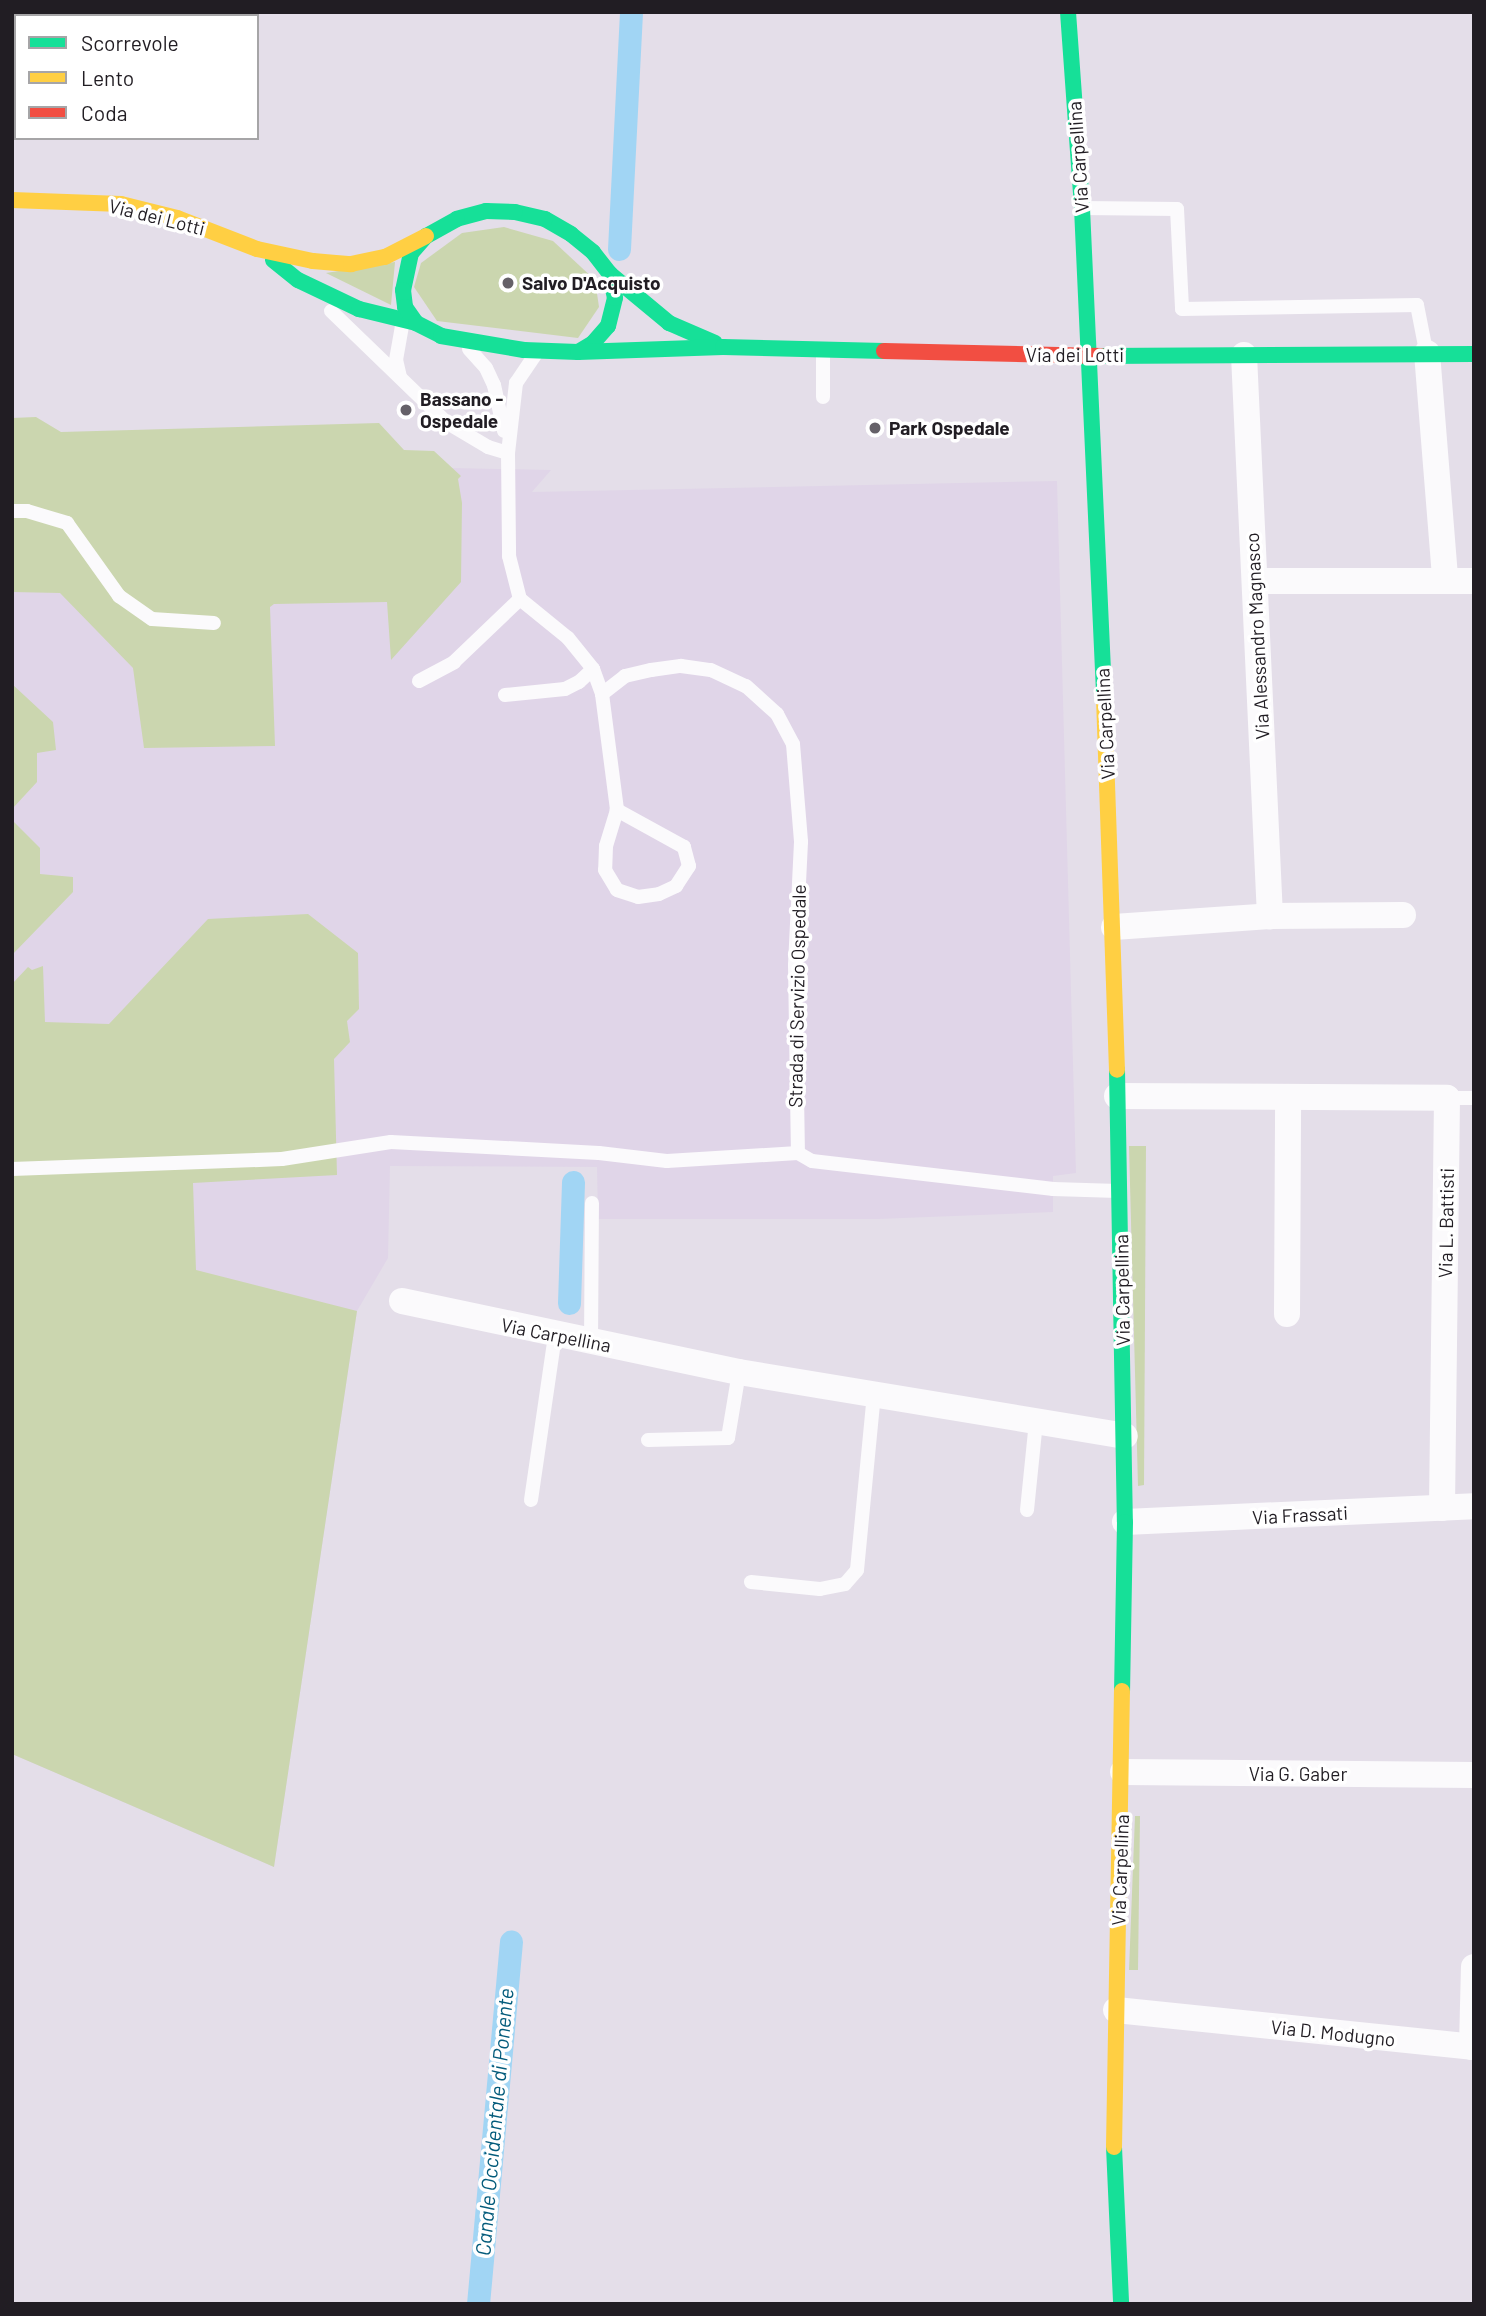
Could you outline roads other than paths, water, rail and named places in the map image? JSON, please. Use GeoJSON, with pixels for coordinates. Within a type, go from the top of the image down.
{"type":"FeatureCollection","features":[{"type":"Feature","properties":{"kind":"street","name":"Via Carpellina"},"geometry":{"type":"LineString","coordinates":[[1068,12],[1082,208],[1114,927],[1125,1436],[1122,1772],[1114,2137],[1121,2304]]}},
{"type":"Feature","properties":{"kind":"street","name":"Via dei Lotti"},"geometry":{"type":"LineString","coordinates":[[12,200],[121,204],[177,218],[257,248],[313,261],[351,264],[385,257],[457,219],[476,213],[515,212],[545,219],[571,234],[593,252],[610,274],[669,323],[723,347]]}},
{"type":"Feature","properties":{"kind":"street","name":"Via dei Lotti"},"geometry":{"type":"LineString","coordinates":[[408,317],[405,270],[411,253],[426,236]]}},
{"type":"Feature","properties":{"kind":"street","name":"Via dei Lotti"},"geometry":{"type":"LineString","coordinates":[[257,248],[298,280],[359,309],[408,317],[441,336],[538,351],[723,347],[1089,356],[1474,354]]}},
{"type":"Feature","properties":{"kind":"street"},"geometry":{"type":"LineString","coordinates":[[578,352],[593,343],[608,326],[615,298],[610,274]]}},
{"type":"Feature","properties":{"kind":"street"},"geometry":{"type":"LineString","coordinates":[[1427,353],[1445,579]]}},
{"type":"Feature","properties":{"kind":"street","name":"Via Alessandro Magnasco"},"geometry":{"type":"LineString","coordinates":[[1244,355],[1270,916]]}},
{"type":"Feature","properties":{"kind":"street"},"geometry":{"type":"LineString","coordinates":[[1255,581],[1474,581]]}},
{"type":"Feature","properties":{"kind":"street"},"geometry":{"type":"LineString","coordinates":[[1114,927],[1270,916],[1403,915]]}},
{"type":"Feature","properties":{"kind":"street"},"geometry":{"type":"LineString","coordinates":[[1117,1096],[1447,1098]]}},
{"type":"Feature","properties":{"kind":"street"},"geometry":{"type":"LineString","coordinates":[[1287,1314],[1288,1097]]}},
{"type":"Feature","properties":{"kind":"street","name":"Via L. Battisti"},"geometry":{"type":"LineString","coordinates":[[1442,1508],[1447,1098]]}},
{"type":"Feature","properties":{"kind":"street","name":"Via Carpellina"},"geometry":{"type":"LineString","coordinates":[[402,1301],[555,1336],[739,1372],[1125,1436]]}},
{"type":"Feature","properties":{"kind":"street","name":"Via Frassati"},"geometry":{"type":"LineString","coordinates":[[1125,1522],[1474,1506]]}},
{"type":"Feature","properties":{"kind":"street","name":"Via G. Gaber"},"geometry":{"type":"LineString","coordinates":[[1122,1772],[1474,1775]]}},
{"type":"Feature","properties":{"kind":"street","name":"Via D. Modugno"},"geometry":{"type":"LineString","coordinates":[[1116,2010],[1472,2047],[1474,1967]]}},
{"type":"Feature","properties":{"kind":"lane"},"geometry":{"type":"LineString","coordinates":[[1082,208],[1177,209],[1182,309],[1417,305],[1427,353]]}},
{"type":"Feature","properties":{"kind":"lane"},"geometry":{"type":"LineString","coordinates":[[298,280],[465,436],[508,453]]}},
{"type":"Feature","properties":{"kind":"lane"},"geometry":{"type":"LineString","coordinates":[[400,377],[396,360],[408,317]]}},
{"type":"Feature","properties":{"kind":"lane"},"geometry":{"type":"LineString","coordinates":[[457,339],[486,368],[499,405],[508,453]]}},
{"type":"Feature","properties":{"kind":"lane"},"geometry":{"type":"LineString","coordinates":[[823,350],[823,397]]}},
{"type":"Feature","properties":{"kind":"lane"},"geometry":{"type":"LineString","coordinates":[[538,351],[524,366],[516,383],[508,453],[509,556],[520,599],[568,638],[593,670],[602,694],[617,810],[606,846],[606,870],[617,890],[638,897],[659,894],[676,886],[689,866],[684,847],[617,810]]}},
{"type":"Feature","properties":{"kind":"lane"},"geometry":{"type":"LineString","coordinates":[[12,510],[27,511],[67,523],[119,596],[152,619],[214,623]]}},
{"type":"Feature","properties":{"kind":"lane"},"geometry":{"type":"LineString","coordinates":[[419,681],[454,662],[520,599]]}},
{"type":"Feature","properties":{"kind":"lane","name":"Strada di Servizio Ospedale"},"geometry":{"type":"LineString","coordinates":[[602,694],[625,676],[651,670],[681,666],[711,670],[746,686],[777,714],[793,744],[801,842],[795,965],[798,1153]]}},
{"type":"Feature","properties":{"kind":"lane"},"geometry":{"type":"LineString","coordinates":[[505,695],[565,688],[579,682],[593,670]]}},
{"type":"Feature","properties":{"kind":"lane"},"geometry":{"type":"LineString","coordinates":[[1447,1098],[1474,1098]]}},
{"type":"Feature","properties":{"kind":"lane"},"geometry":{"type":"LineString","coordinates":[[12,1169],[282,1159],[391,1142],[599,1153],[667,1161],[798,1153],[812,1161],[1053,1189],[1119,1191]]}},
{"type":"Feature","properties":{"kind":"lane"},"geometry":{"type":"LineString","coordinates":[[591,1342],[592,1203]]}},
{"type":"Feature","properties":{"kind":"lane"},"geometry":{"type":"LineString","coordinates":[[531,1500],[555,1336]]}},
{"type":"Feature","properties":{"kind":"lane"},"geometry":{"type":"LineString","coordinates":[[648,1440],[728,1438],[739,1372]]}},
{"type":"Feature","properties":{"kind":"lane"},"geometry":{"type":"LineString","coordinates":[[751,1582],[820,1589],[845,1584],[857,1570],[874,1394]]}},
{"type":"Feature","properties":{"kind":"lane"},"geometry":{"type":"LineString","coordinates":[[1027,1510],[1036,1422]]}},
{"type":"Feature","properties":{"kind":"waterway","name":"Canale Occidentale di Ponente"},"geometry":{"type":"LineString","coordinates":[[619,249],[631,12]]}},
{"type":"Feature","properties":{"kind":"waterway","name":"Canale Occidentale di Ponente"},"geometry":{"type":"LineString","coordinates":[[569,1303],[573,1182]]}},
{"type":"Feature","properties":{"kind":"waterway","name":"Canale Occidentale di Ponente"},"geometry":{"type":"LineString","coordinates":[[478,2304],[511,1941]]}},
{"type":"Feature","properties":{"kind":"place","name":"Salvo D'Acquisto"},"geometry":{"type":"Point","coordinates":[508,283]}},
{"type":"Feature","properties":{"kind":"place","name":"Bassano - Ospedale"},"geometry":{"type":"Point","coordinates":[406,410]}},
{"type":"Feature","properties":{"kind":"place","name":"Park Ospedale"},"geometry":{"type":"Point","coordinates":[875,428]}}]}
